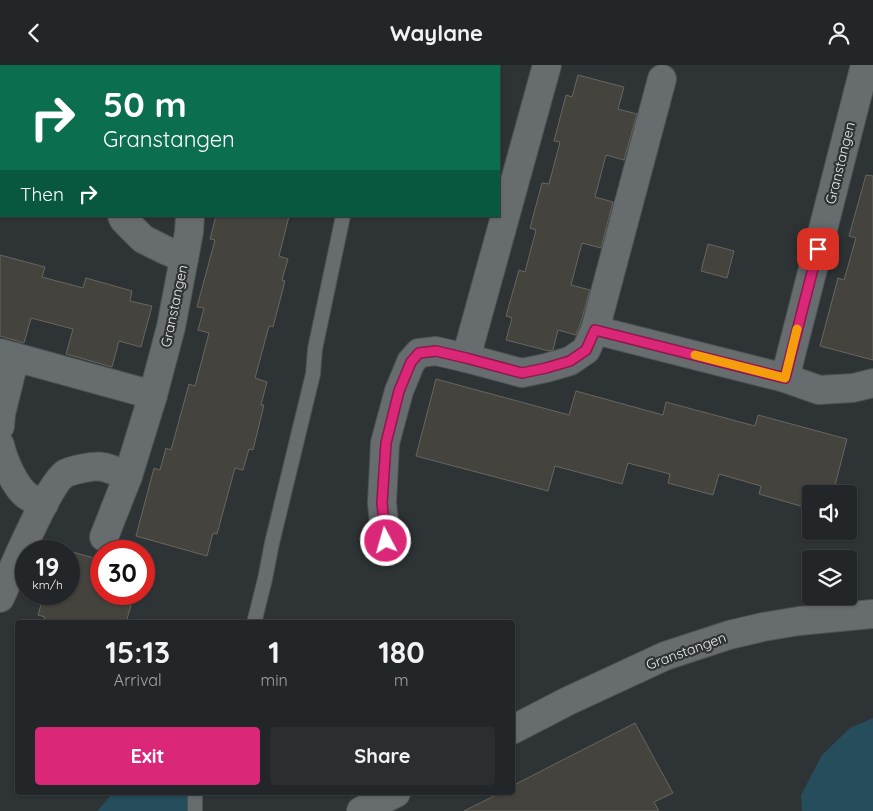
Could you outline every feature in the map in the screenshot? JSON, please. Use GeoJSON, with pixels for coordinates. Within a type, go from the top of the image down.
{"type":"FeatureCollection","features":[{"type":"Feature","properties":{"kind":"street"},"geometry":{"type":"LineString","coordinates":[[466,358],[547,65]]}},
{"type":"Feature","properties":{"kind":"street","name":"Granstangen"},"geometry":{"type":"LineString","coordinates":[[785,378],[865,65]]}},
{"type":"Feature","properties":{"kind":"street"},"geometry":{"type":"LineString","coordinates":[[386,541],[382,503],[386,443],[399,391],[411,362],[419,353],[436,351],[522,373],[570,361],[586,350],[595,330],[662,79]]}},
{"type":"Feature","properties":{"kind":"street"},"geometry":{"type":"LineString","coordinates":[[122,217],[144,239],[184,258]]}},
{"type":"Feature","properties":{"kind":"street","name":"Granstangen"},"geometry":{"type":"LineString","coordinates":[[104,537],[128,476],[153,395],[171,327],[190,217]]}},
{"type":"Feature","properties":{"kind":"street"},"geometry":{"type":"LineString","coordinates":[[595,330],[785,378],[819,390],[853,388],[873,383]]}},
{"type":"Feature","properties":{"kind":"street"},"geometry":{"type":"LineString","coordinates":[[0,426],[8,355],[153,395]]}},
{"type":"Feature","properties":{"kind":"street"},"geometry":{"type":"LineString","coordinates":[[0,445],[12,477],[26,494],[44,504]]}},
{"type":"Feature","properties":{"kind":"street"},"geometry":{"type":"LineString","coordinates":[[0,598],[52,488],[64,474],[79,469],[102,467],[128,476]]}},
{"type":"Feature","properties":{"kind":"street","name":"Granstangen"},"geometry":{"type":"LineString","coordinates":[[515,729],[568,701],[664,656],[729,635],[799,621],[873,614]]}},
{"type":"Feature","properties":{"kind":"street"},"geometry":{"type":"LineString","coordinates":[[361,811],[392,795]]}},
{"type":"Feature","properties":{"kind":"lane"},"geometry":{"type":"LineString","coordinates":[[255,620],[313,375],[315,349],[343,217]]}},
{"type":"Feature","properties":{"kind":"lane"},"geometry":{"type":"LineString","coordinates":[[194,795],[195,811]]}},
{"type":"Feature","properties":{"kind":"shaded area"},"geometry":{"type":"Polygon","coordinates":[[[873,718],[873,811],[802,811],[801,795],[822,755],[850,728],[873,718]]]}},
{"type":"Feature","properties":{"kind":"shaded area"},"geometry":{"type":"Polygon","coordinates":[[[111,795],[194,795],[190,811],[97,811],[111,795]]]}},
{"type":"Feature","properties":{"kind":"building"},"geometry":{"type":"Polygon","coordinates":[[[578,75],[624,87],[618,109],[637,114],[624,160],[606,155],[595,197],[613,202],[601,248],[582,243],[571,285],[590,290],[580,325],[576,335],[558,330],[553,350],[549,351],[506,340],[512,318],[506,316],[519,270],[525,272],[536,230],[530,228],[542,183],[549,184],[560,142],[554,141],[566,95],[572,97],[578,75]]]}},
{"type":"Feature","properties":{"kind":"building"},"geometry":{"type":"Polygon","coordinates":[[[866,175],[873,176],[873,360],[820,346],[838,278],[844,280],[856,238],[849,236],[866,175]]]}},
{"type":"Feature","properties":{"kind":"building"},"geometry":{"type":"Polygon","coordinates":[[[216,217],[289,217],[279,256],[288,259],[282,280],[285,281],[273,327],[269,326],[255,378],[267,382],[261,405],[264,405],[253,450],[249,449],[243,470],[235,468],[217,534],[213,533],[207,556],[136,536],[154,468],[160,470],[166,448],[171,450],[189,384],[195,386],[209,333],[198,330],[204,308],[197,307],[215,240],[210,239],[216,217]]]}},
{"type":"Feature","properties":{"kind":"building"},"geometry":{"type":"Polygon","coordinates":[[[708,244],[734,251],[727,278],[701,271],[708,244]]]}},
{"type":"Feature","properties":{"kind":"building"},"geometry":{"type":"Polygon","coordinates":[[[0,255],[45,267],[42,277],[83,288],[86,278],[132,291],[130,301],[152,306],[141,347],[119,341],[112,367],[66,354],[73,329],[31,318],[24,343],[0,336],[0,255]]]}},
{"type":"Feature","properties":{"kind":"building"},"geometry":{"type":"Polygon","coordinates":[[[436,379],[569,415],[576,391],[663,415],[666,402],[755,426],[758,415],[847,439],[835,485],[802,485],[802,506],[759,494],[761,486],[719,474],[713,495],[668,483],[670,474],[628,463],[622,484],[555,466],[548,491],[416,456],[436,379]]]}},
{"type":"Feature","properties":{"kind":"building"},"geometry":{"type":"Polygon","coordinates":[[[80,554],[90,557],[90,605],[131,605],[127,620],[44,620],[45,617],[38,615],[41,605],[80,605],[80,554]]]}},
{"type":"Feature","properties":{"kind":"building"},"geometry":{"type":"Polygon","coordinates":[[[635,723],[673,793],[654,802],[659,811],[464,811],[496,795],[515,795],[515,784],[635,723]]]}},
{"type":"Feature","properties":{"kind":"slow traffic"},"geometry":{"type":"LineString","coordinates":[[695,355],[785,378],[797,329]]}},
{"type":"Feature","properties":{"kind":"route"},"geometry":{"type":"LineString","coordinates":[[386,541],[382,503],[386,443],[399,391],[411,362],[419,353],[436,351],[522,373],[570,361],[586,350],[595,330],[785,378],[818,249]]}}]}
